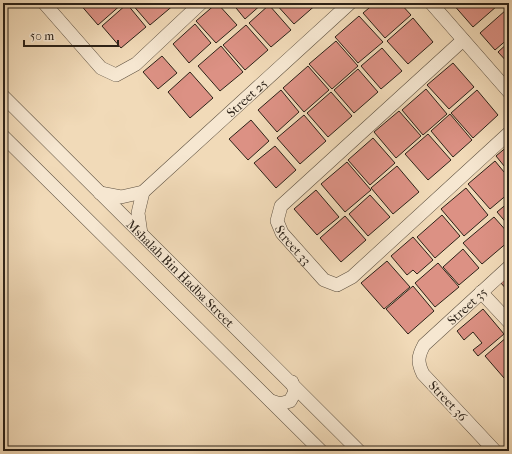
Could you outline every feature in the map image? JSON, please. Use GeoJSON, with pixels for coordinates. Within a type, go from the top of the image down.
{"type":"FeatureCollection","features":[{"type":"Feature","properties":{"kind":"street"},"geometry":{"type":"LineString","coordinates":[[50,5],[101,68],[116,75],[136,64],[201,3]]}},
{"type":"Feature","properties":{"kind":"street","name":"Street 25"},"geometry":{"type":"LineString","coordinates":[[100,193],[121,197],[143,192],[350,3]]}},
{"type":"Feature","properties":{"kind":"street"},"geometry":{"type":"LineString","coordinates":[[431,3],[509,92]]}},
{"type":"Feature","properties":{"kind":"street","name":"Street 33"},"geometry":{"type":"LineString","coordinates":[[463,40],[281,206],[277,221],[282,233],[324,280],[337,285],[352,277],[509,133]]}},
{"type":"Feature","properties":{"kind":"street","name":"Mshalah Bin Hadba Street"},"geometry":{"type":"LineString","coordinates":[[3,96],[292,382],[359,451]]}},
{"type":"Feature","properties":{"kind":"street","name":"Mshalah Bin Hadba Street"},"geometry":{"type":"LineString","coordinates":[[3,136],[321,451]]}},
{"type":"Feature","properties":{"kind":"street"},"geometry":{"type":"LineString","coordinates":[[141,234],[138,213],[143,192]]}},
{"type":"Feature","properties":{"kind":"street","name":"Street 35"},"geometry":{"type":"LineString","coordinates":[[424,345],[509,267]]}},
{"type":"Feature","properties":{"kind":"street"},"geometry":{"type":"LineString","coordinates":[[481,292],[509,322]]}},
{"type":"Feature","properties":{"kind":"street","name":"Street 36"},"geometry":{"type":"LineString","coordinates":[[424,345],[418,355],[419,365],[423,374],[495,451]]}},
{"type":"Feature","properties":{"kind":"street"},"geometry":{"type":"LineString","coordinates":[[271,401],[280,404],[290,401],[295,392],[292,382]]}},
{"type":"Feature","properties":{"kind":"building"},"geometry":{"type":"Polygon","coordinates":[[[79,3],[123,3],[98,25],[79,3]]]}},
{"type":"Feature","properties":{"kind":"building"},"geometry":{"type":"Polygon","coordinates":[[[131,3],[174,3],[175,4],[150,25],[131,3]]]}},
{"type":"Feature","properties":{"kind":"building"},"geometry":{"type":"Polygon","coordinates":[[[217,3],[237,25],[216,43],[196,21],[217,3]]]}},
{"type":"Feature","properties":{"kind":"building"},"geometry":{"type":"Polygon","coordinates":[[[232,3],[263,3],[245,19],[232,3]]]}},
{"type":"Feature","properties":{"kind":"building"},"geometry":{"type":"Polygon","coordinates":[[[275,3],[318,3],[294,24],[275,3]]]}},
{"type":"Feature","properties":{"kind":"building"},"geometry":{"type":"Polygon","coordinates":[[[375,3],[400,3],[411,15],[385,38],[363,13],[375,3]]]}},
{"type":"Feature","properties":{"kind":"building"},"geometry":{"type":"Polygon","coordinates":[[[452,3],[495,3],[497,6],[473,27],[452,3]]]}},
{"type":"Feature","properties":{"kind":"building"},"geometry":{"type":"Polygon","coordinates":[[[503,3],[509,3],[509,10],[503,3]]]}},
{"type":"Feature","properties":{"kind":"building"},"geometry":{"type":"Polygon","coordinates":[[[127,4],[146,27],[121,48],[102,26],[127,4]]]}},
{"type":"Feature","properties":{"kind":"building"},"geometry":{"type":"Polygon","coordinates":[[[269,5],[291,30],[271,47],[249,23],[269,5]]]}},
{"type":"Feature","properties":{"kind":"building"},"geometry":{"type":"Polygon","coordinates":[[[506,10],[509,14],[509,38],[495,50],[480,33],[506,10]]]}},
{"type":"Feature","properties":{"kind":"building"},"geometry":{"type":"Polygon","coordinates":[[[359,16],[383,42],[358,63],[335,37],[359,16]]]}},
{"type":"Feature","properties":{"kind":"building"},"geometry":{"type":"Polygon","coordinates":[[[413,18],[433,42],[408,64],[387,41],[413,18]]]}},
{"type":"Feature","properties":{"kind":"building"},"geometry":{"type":"Polygon","coordinates":[[[195,24],[211,43],[189,63],[173,44],[195,24]]]}},
{"type":"Feature","properties":{"kind":"building"},"geometry":{"type":"Polygon","coordinates":[[[246,25],[268,50],[245,70],[223,45],[246,25]]]}},
{"type":"Feature","properties":{"kind":"building"},"geometry":{"type":"Polygon","coordinates":[[[336,41],[358,66],[332,89],[309,64],[336,41]]]}},
{"type":"Feature","properties":{"kind":"building"},"geometry":{"type":"Polygon","coordinates":[[[509,42],[509,64],[498,52],[509,42]]]}},
{"type":"Feature","properties":{"kind":"building"},"geometry":{"type":"Polygon","coordinates":[[[221,46],[243,72],[220,91],[198,66],[221,46]]]}},
{"type":"Feature","properties":{"kind":"building"},"geometry":{"type":"Polygon","coordinates":[[[382,48],[402,71],[381,89],[361,66],[382,48]]]}},
{"type":"Feature","properties":{"kind":"building"},"geometry":{"type":"Polygon","coordinates":[[[162,56],[177,73],[158,89],[143,72],[162,56]]]}},
{"type":"Feature","properties":{"kind":"building"},"geometry":{"type":"Polygon","coordinates":[[[453,63],[474,87],[449,109],[427,85],[453,63]]]}},
{"type":"Feature","properties":{"kind":"building"},"geometry":{"type":"Polygon","coordinates":[[[308,66],[329,90],[304,112],[283,88],[308,66]]]}},
{"type":"Feature","properties":{"kind":"building"},"geometry":{"type":"Polygon","coordinates":[[[358,69],[378,92],[354,113],[334,90],[358,69]]]}},
{"type":"Feature","properties":{"kind":"building"},"geometry":{"type":"Polygon","coordinates":[[[190,72],[213,98],[190,118],[168,92],[190,72]]]}},
{"type":"Feature","properties":{"kind":"building"},"geometry":{"type":"Polygon","coordinates":[[[426,89],[447,114],[423,135],[402,110],[426,89]]]}},
{"type":"Feature","properties":{"kind":"building"},"geometry":{"type":"Polygon","coordinates":[[[281,90],[299,112],[277,132],[258,110],[281,90]]]}},
{"type":"Feature","properties":{"kind":"building"},"geometry":{"type":"Polygon","coordinates":[[[477,90],[498,115],[473,138],[451,113],[477,90]]]}},
{"type":"Feature","properties":{"kind":"building"},"geometry":{"type":"Polygon","coordinates":[[[331,92],[352,116],[328,137],[307,113],[331,92]]]}},
{"type":"Feature","properties":{"kind":"building"},"geometry":{"type":"Polygon","coordinates":[[[399,111],[421,136],[396,158],[374,132],[399,111]]]}},
{"type":"Feature","properties":{"kind":"building"},"geometry":{"type":"Polygon","coordinates":[[[450,114],[472,140],[453,157],[431,131],[450,114]]]}},
{"type":"Feature","properties":{"kind":"building"},"geometry":{"type":"Polygon","coordinates":[[[304,115],[326,141],[300,164],[277,138],[304,115]]]}},
{"type":"Feature","properties":{"kind":"building"},"geometry":{"type":"Polygon","coordinates":[[[251,120],[269,141],[248,160],[229,139],[251,120]]]}},
{"type":"Feature","properties":{"kind":"building"},"geometry":{"type":"Polygon","coordinates":[[[428,134],[451,160],[428,180],[405,154],[428,134]]]}},
{"type":"Feature","properties":{"kind":"building"},"geometry":{"type":"Polygon","coordinates":[[[373,138],[395,163],[370,185],[348,160],[373,138]]]}},
{"type":"Feature","properties":{"kind":"building"},"geometry":{"type":"Polygon","coordinates":[[[509,145],[509,172],[496,156],[509,145]]]}},
{"type":"Feature","properties":{"kind":"building"},"geometry":{"type":"Polygon","coordinates":[[[275,146],[296,170],[276,188],[254,163],[275,146]]]}},
{"type":"Feature","properties":{"kind":"building"},"geometry":{"type":"Polygon","coordinates":[[[495,161],[509,178],[509,193],[490,209],[468,184],[495,161]]]}},
{"type":"Feature","properties":{"kind":"building"},"geometry":{"type":"Polygon","coordinates":[[[347,162],[371,190],[345,212],[321,184],[347,162]]]}},
{"type":"Feature","properties":{"kind":"building"},"geometry":{"type":"Polygon","coordinates":[[[397,166],[419,192],[393,214],[371,188],[397,166]]]}},
{"type":"Feature","properties":{"kind":"building"},"geometry":{"type":"Polygon","coordinates":[[[466,188],[488,215],[464,236],[441,209],[466,188]]]}},
{"type":"Feature","properties":{"kind":"building"},"geometry":{"type":"Polygon","coordinates":[[[316,190],[339,217],[317,235],[294,209],[316,190]]]}},
{"type":"Feature","properties":{"kind":"building"},"geometry":{"type":"Polygon","coordinates":[[[370,195],[390,217],[368,236],[349,214],[370,195]]]}},
{"type":"Feature","properties":{"kind":"building"},"geometry":{"type":"Polygon","coordinates":[[[509,202],[509,226],[497,212],[509,202]]]}},
{"type":"Feature","properties":{"kind":"building"},"geometry":{"type":"Polygon","coordinates":[[[442,215],[460,236],[435,258],[417,237],[442,215]]]}},
{"type":"Feature","properties":{"kind":"building"},"geometry":{"type":"Polygon","coordinates":[[[345,216],[366,240],[341,262],[320,238],[345,216]]]}},
{"type":"Feature","properties":{"kind":"building"},"geometry":{"type":"Polygon","coordinates":[[[494,217],[509,234],[509,241],[482,264],[463,243],[494,217]]]}},
{"type":"Feature","properties":{"kind":"building"},"geometry":{"type":"Polygon","coordinates":[[[413,237],[433,260],[417,274],[413,270],[407,275],[391,256],[413,237]]]}},
{"type":"Feature","properties":{"kind":"building"},"geometry":{"type":"Polygon","coordinates":[[[463,249],[479,268],[459,285],[443,267],[463,249]]]}},
{"type":"Feature","properties":{"kind":"building"},"geometry":{"type":"Polygon","coordinates":[[[387,261],[410,287],[384,309],[361,283],[387,261]]]}},
{"type":"Feature","properties":{"kind":"building"},"geometry":{"type":"Polygon","coordinates":[[[438,263],[459,287],[435,307],[415,283],[438,263]]]}},
{"type":"Feature","properties":{"kind":"building"},"geometry":{"type":"Polygon","coordinates":[[[509,274],[509,292],[500,282],[509,274]]]}},
{"type":"Feature","properties":{"kind":"building"},"geometry":{"type":"Polygon","coordinates":[[[413,286],[434,311],[408,334],[386,309],[413,286]]]}},
{"type":"Feature","properties":{"kind":"building"},"geometry":{"type":"Polygon","coordinates":[[[483,309],[504,334],[478,356],[473,350],[482,343],[473,332],[464,340],[457,331],[483,309]]]}},
{"type":"Feature","properties":{"kind":"building"},"geometry":{"type":"Polygon","coordinates":[[[508,336],[509,373],[504,378],[485,356],[508,336]]]}}]}
